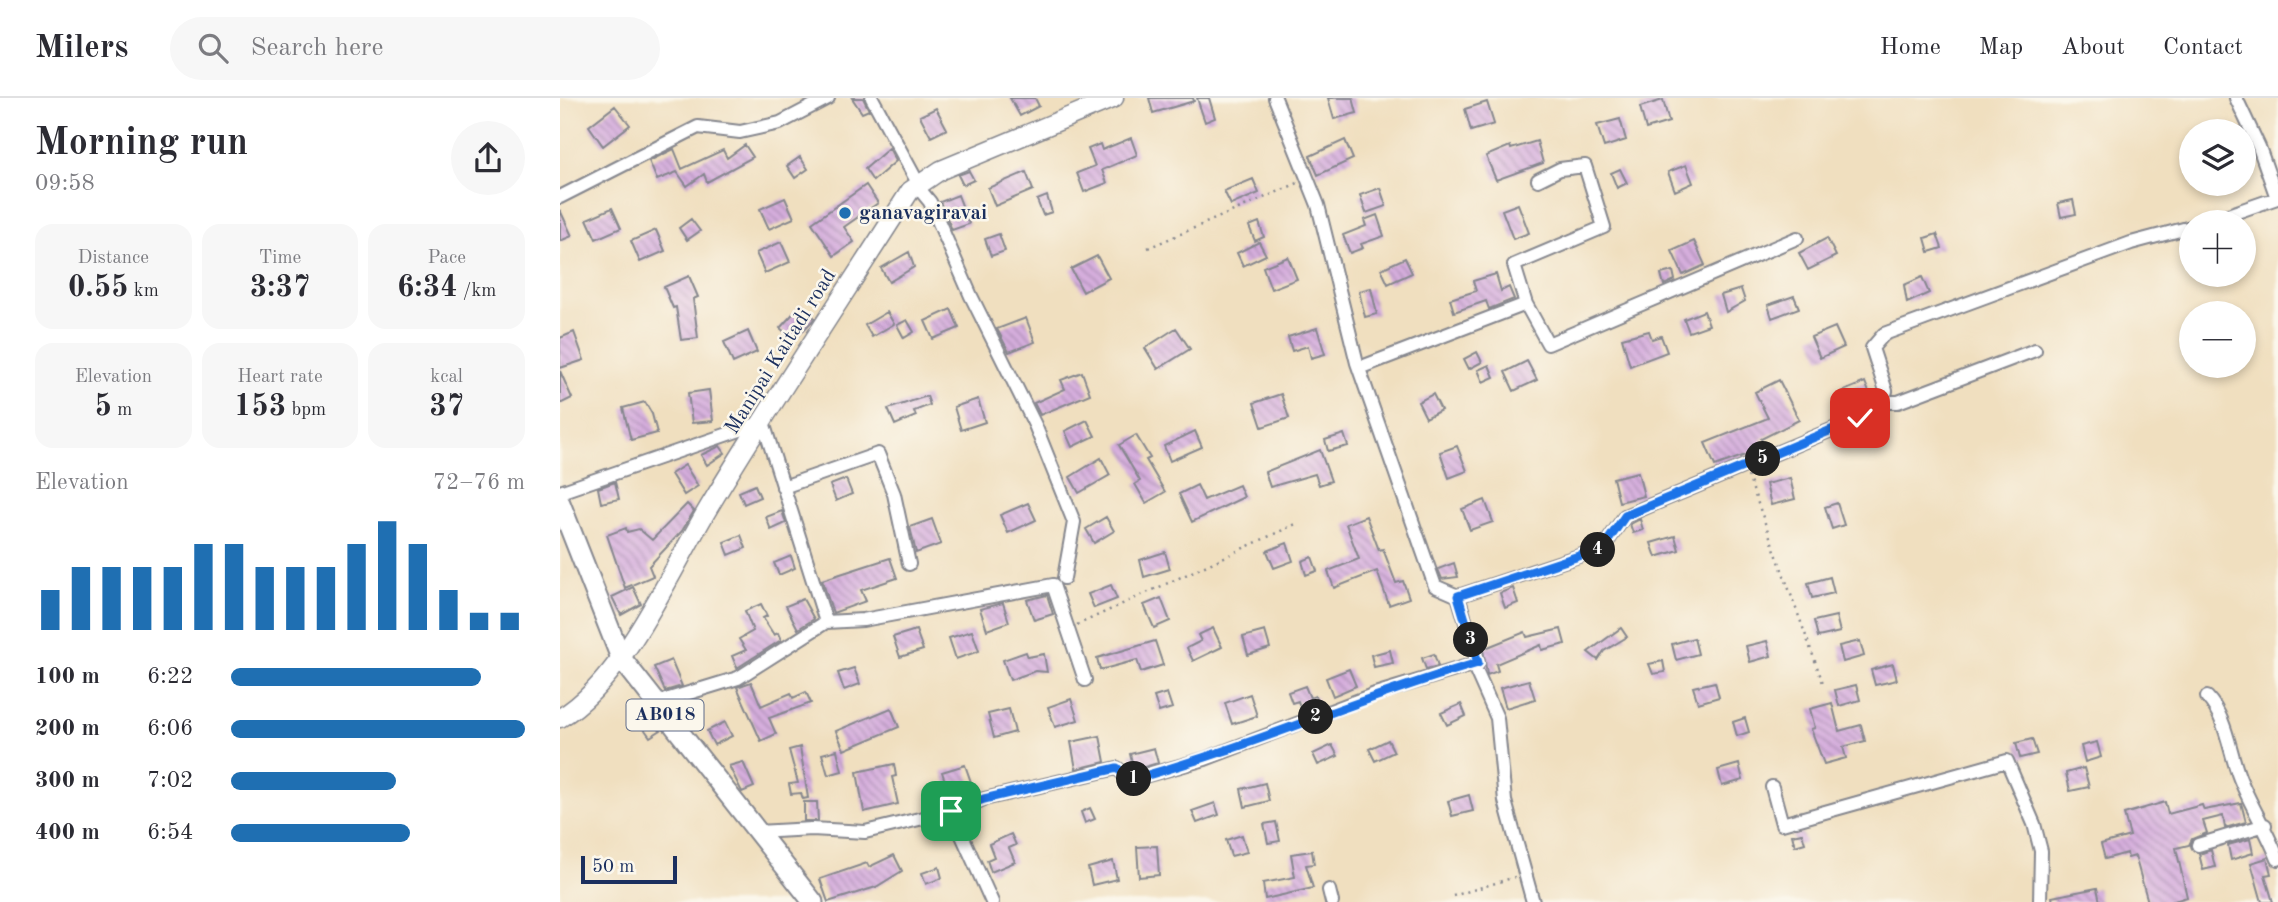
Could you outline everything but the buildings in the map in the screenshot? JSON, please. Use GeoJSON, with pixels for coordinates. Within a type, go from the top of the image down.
{"type":"FeatureCollection","features":[{"type":"Feature","properties":{"kind":"main road","name":"Manipai Kaitadi road"},"geometry":{"type":"LineString","coordinates":[[560,718],[592,693],[621,658],[713,500],[917,184],[941,170],[1114,98]]}},
{"type":"Feature","properties":{"kind":"main road","name":"AB018"},"geometry":{"type":"LineString","coordinates":[[560,503],[621,658],[813,902]]}},
{"type":"Feature","properties":{"kind":"street"},"geometry":{"type":"LineString","coordinates":[[560,197],[698,127],[740,132],[780,123],[828,98]]}},
{"type":"Feature","properties":{"kind":"street"},"geometry":{"type":"LineString","coordinates":[[872,98],[917,184],[930,202],[971,296],[1035,425],[1074,522],[1064,579]]}},
{"type":"Feature","properties":{"kind":"street"},"geometry":{"type":"LineString","coordinates":[[1275,98],[1318,205],[1359,368],[1435,586],[1458,596],[1603,548],[1625,516],[1860,418],[1879,407],[1886,391],[1872,348],[1884,334],[2131,243],[2179,230]]}},
{"type":"Feature","properties":{"kind":"street"},"geometry":{"type":"LineString","coordinates":[[2236,98],[2259,147],[2277,198],[2242,210]]}},
{"type":"Feature","properties":{"kind":"street"},"geometry":{"type":"LineString","coordinates":[[1538,180],[1560,169],[1585,166],[1604,227],[1514,265],[1526,304],[1548,344],[1797,238]]}},
{"type":"Feature","properties":{"kind":"street"},"geometry":{"type":"LineString","coordinates":[[1359,368],[1526,304]]}},
{"type":"Feature","properties":{"kind":"street"},"geometry":{"type":"LineString","coordinates":[[1881,402],[1898,402],[2035,350]]}},
{"type":"Feature","properties":{"kind":"street"},"geometry":{"type":"LineString","coordinates":[[560,492],[763,422],[826,622]]}},
{"type":"Feature","properties":{"kind":"street"},"geometry":{"type":"LineString","coordinates":[[783,487],[878,454],[894,494],[909,564]]}},
{"type":"Feature","properties":{"kind":"street"},"geometry":{"type":"LineString","coordinates":[[656,703],[738,678],[826,622],[863,620],[1053,585],[1085,680]]}},
{"type":"Feature","properties":{"kind":"street"},"geometry":{"type":"LineString","coordinates":[[757,832],[813,829],[865,832],[1047,783],[1117,768],[1130,780],[1205,759],[1375,694],[1478,663],[1458,596]]}},
{"type":"Feature","properties":{"kind":"street"},"geometry":{"type":"LineString","coordinates":[[1473,664],[1497,718],[1506,801],[1533,902]]}},
{"type":"Feature","properties":{"kind":"street"},"geometry":{"type":"LineString","coordinates":[[2207,697],[2217,708],[2240,780],[2265,825],[2278,859]]}},
{"type":"Feature","properties":{"kind":"street"},"geometry":{"type":"LineString","coordinates":[[1772,787],[1782,824],[2007,761],[2034,824],[2041,851],[2040,902]]}},
{"type":"Feature","properties":{"kind":"street"},"geometry":{"type":"LineString","coordinates":[[951,811],[979,868],[992,902]]}},
{"type":"Feature","properties":{"kind":"street"},"geometry":{"type":"LineString","coordinates":[[2197,845],[2265,825]]}},
{"type":"Feature","properties":{"kind":"path"},"geometry":{"type":"LineString","coordinates":[[1148,248],[1308,179]]}},
{"type":"Feature","properties":{"kind":"path"},"geometry":{"type":"LineString","coordinates":[[1744,466],[1823,683]]}},
{"type":"Feature","properties":{"kind":"path"},"geometry":{"type":"LineString","coordinates":[[1068,629],[1298,523]]}},
{"type":"Feature","properties":{"kind":"path"},"geometry":{"type":"LineString","coordinates":[[1453,896],[1524,874]]}},
{"type":"Feature","properties":{"kind":"place","name":"ganavagiravai"},"geometry":{"type":"Point","coordinates":[845,213]}},
{"type":"Feature","properties":{"kind":"route"},"geometry":{"type":"LineString","coordinates":[[951,811],[984,799],[1117,768],[1130,780],[1158,773],[1205,759],[1375,694],[1478,663],[1458,596],[1603,548],[1625,516],[1860,418]]}}]}
